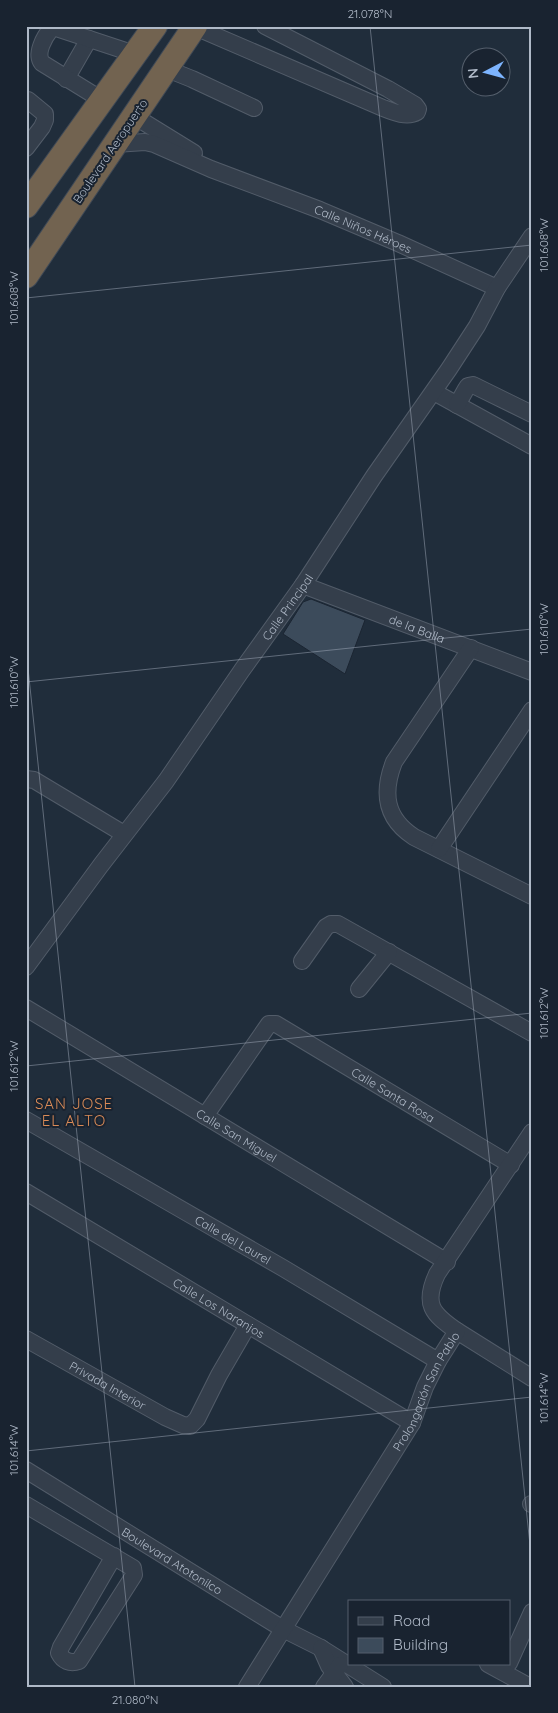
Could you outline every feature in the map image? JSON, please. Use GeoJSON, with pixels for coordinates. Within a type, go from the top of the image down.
{"type":"FeatureCollection","features":[{"type":"Feature","properties":{"kind":"highway"},"geometry":{"type":"LineString","coordinates":[[26,206],[155,26]]}},
{"type":"Feature","properties":{"kind":"highway","name":"Boulevard Aeropuerto"},"geometry":{"type":"LineString","coordinates":[[26,276],[195,26]]}},
{"type":"Feature","properties":{"kind":"street"},"geometry":{"type":"LineString","coordinates":[[195,26],[383,108],[410,115],[417,112],[415,105],[388,89],[265,26]]}},
{"type":"Feature","properties":{"kind":"street"},"geometry":{"type":"LineString","coordinates":[[102,100],[66,79],[38,59],[38,53],[48,32],[56,28],[135,54]]}},
{"type":"Feature","properties":{"kind":"street"},"geometry":{"type":"LineString","coordinates":[[66,79],[89,39]]}},
{"type":"Feature","properties":{"kind":"street"},"geometry":{"type":"LineString","coordinates":[[167,69],[192,78],[254,108]]}},
{"type":"Feature","properties":{"kind":"street"},"geometry":{"type":"LineString","coordinates":[[26,148],[45,120],[45,114],[28,100]]}},
{"type":"Feature","properties":{"kind":"street","name":"Calle Niños Héroes"},"geometry":{"type":"LineString","coordinates":[[134,116],[228,174]]}},
{"type":"Feature","properties":{"kind":"street","name":"Calle Niños Héroes"},"geometry":{"type":"LineString","coordinates":[[115,144],[146,142],[390,239],[497,288]]}},
{"type":"Feature","properties":{"kind":"street","name":"Calle Principal"},"geometry":{"type":"LineString","coordinates":[[26,967],[191,746],[242,670],[303,586],[374,476],[434,392],[476,326],[497,288],[525,260],[532,236]]}},
{"type":"Feature","properties":{"kind":"street"},"geometry":{"type":"LineString","coordinates":[[457,405],[466,388],[473,386],[532,414]]}},
{"type":"Feature","properties":{"kind":"street"},"geometry":{"type":"LineString","coordinates":[[434,392],[532,446]]}},
{"type":"Feature","properties":{"kind":"street","name":"de la Balla"},"geometry":{"type":"LineString","coordinates":[[303,586],[532,672]]}},
{"type":"Feature","properties":{"kind":"street"},"geometry":{"type":"LineString","coordinates":[[471,648],[394,762],[388,786],[388,804],[401,828],[414,837],[532,896]]}},
{"type":"Feature","properties":{"kind":"street"},"geometry":{"type":"LineString","coordinates":[[439,849],[532,710]]}},
{"type":"Feature","properties":{"kind":"street"},"geometry":{"type":"LineString","coordinates":[[26,779],[34,780],[124,834]]}},
{"type":"Feature","properties":{"kind":"street"},"geometry":{"type":"LineString","coordinates":[[302,961],[326,926],[338,924],[532,1033]]}},
{"type":"Feature","properties":{"kind":"street"},"geometry":{"type":"LineString","coordinates":[[359,988],[389,952]]}},
{"type":"Feature","properties":{"kind":"street","name":"Calle San Miguel"},"geometry":{"type":"LineString","coordinates":[[26,1008],[447,1262]]}},
{"type":"Feature","properties":{"kind":"street","name":"Calle Santa Rosa"},"geometry":{"type":"LineString","coordinates":[[205,1116],[269,1024],[276,1024],[510,1166]]}},
{"type":"Feature","properties":{"kind":"street","name":"Calle del Laurel"},"geometry":{"type":"LineString","coordinates":[[26,1120],[268,1259],[438,1361]]}},
{"type":"Feature","properties":{"kind":"street","name":"Prolongación San Pablo"},"geometry":{"type":"LineString","coordinates":[[247,1687],[412,1423],[424,1387],[457,1331],[438,1318],[433,1309],[430,1297],[432,1285],[437,1274],[447,1262],[532,1132]]}},
{"type":"Feature","properties":{"kind":"street","name":"Calle Los Naranjos"},"geometry":{"type":"LineString","coordinates":[[26,1192],[412,1423]]}},
{"type":"Feature","properties":{"kind":"street","name":"Privada Interior"},"geometry":{"type":"LineString","coordinates":[[26,1339],[165,1417],[190,1426],[198,1419],[219,1375],[248,1325]]}},
{"type":"Feature","properties":{"kind":"street"},"geometry":{"type":"LineString","coordinates":[[457,1331],[532,1378]]}},
{"type":"Feature","properties":{"kind":"street","name":"Boulevard Atotonilco"},"geometry":{"type":"LineString","coordinates":[[26,1470],[283,1629],[321,1648],[334,1674],[345,1687]]}},
{"type":"Feature","properties":{"kind":"street"},"geometry":{"type":"LineString","coordinates":[[26,1505],[120,1560],[133,1568],[134,1575],[79,1661],[67,1662],[59,1653],[61,1647],[120,1560],[141,1542]]}},
{"type":"Feature","properties":{"kind":"street"},"geometry":{"type":"LineString","coordinates":[[510,1663],[532,1612]]}},
{"type":"Feature","properties":{"kind":"street"},"geometry":{"type":"LineString","coordinates":[[492,1666],[530,1687]]}},
{"type":"Feature","properties":{"kind":"street","name":"Boulevard Atotonilco"},"geometry":{"type":"LineString","coordinates":[[334,1674],[383,1687]]}},
{"type":"Feature","properties":{"kind":"building"},"geometry":{"type":"Polygon","coordinates":[[[311,599],[365,620],[345,674],[283,634],[303,602],[311,599]]]}},
{"type":"Feature","properties":{"kind":"district","name":"SAN JOSE EL ALTO"},"geometry":{"type":"Point","coordinates":[74,1112]}}]}
